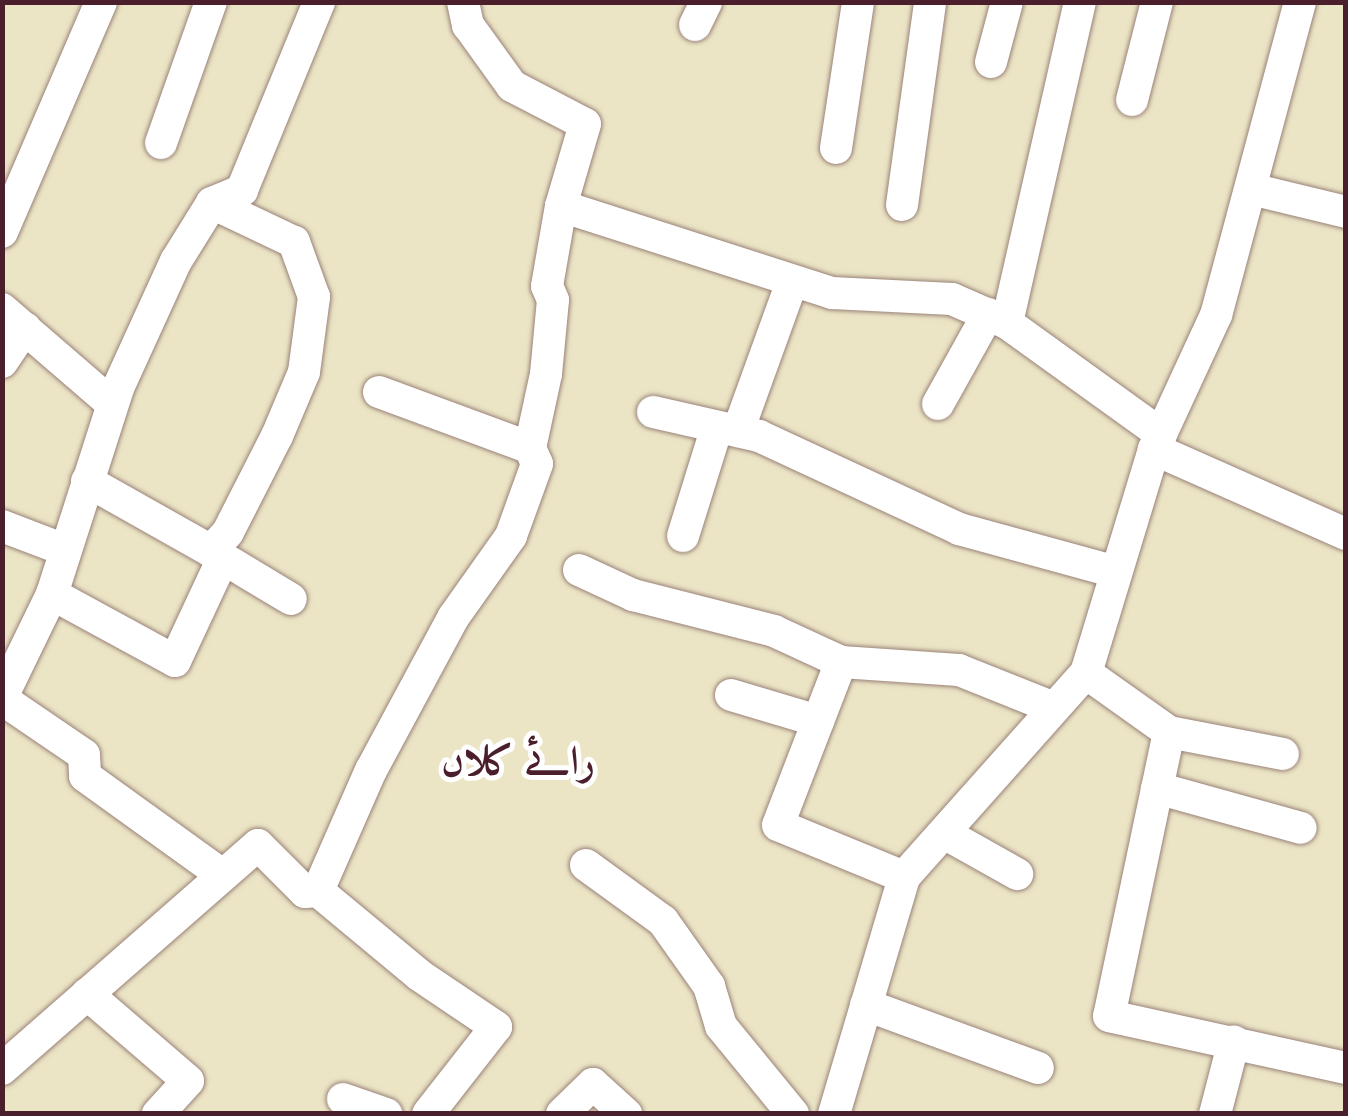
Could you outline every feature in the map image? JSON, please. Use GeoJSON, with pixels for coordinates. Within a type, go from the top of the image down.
{"type":"FeatureCollection","features":[{"type":"Feature","properties":{"kind":"street"},"geometry":{"type":"LineString","coordinates":[[2,232],[101,2]]}},
{"type":"Feature","properties":{"kind":"street"},"geometry":{"type":"LineString","coordinates":[[161,143],[211,2]]}},
{"type":"Feature","properties":{"kind":"street"},"geometry":{"type":"LineString","coordinates":[[221,874],[85,776],[84,756],[2,698],[52,594],[112,404],[176,261],[212,203],[242,190],[319,2]]}},
{"type":"Feature","properties":{"kind":"street"},"geometry":{"type":"LineString","coordinates":[[318,891],[372,770],[453,618],[511,536],[536,464],[530,448],[546,374],[552,300],[546,286],[561,206],[585,124],[512,86],[468,25],[463,2]]}},
{"type":"Feature","properties":{"kind":"street"},"geometry":{"type":"LineString","coordinates":[[836,148],[858,2]]}},
{"type":"Feature","properties":{"kind":"street"},"geometry":{"type":"LineString","coordinates":[[902,205],[930,2]]}},
{"type":"Feature","properties":{"kind":"street"},"geometry":{"type":"LineString","coordinates":[[991,62],[1007,2]]}},
{"type":"Feature","properties":{"kind":"street"},"geometry":{"type":"LineString","coordinates":[[938,404],[998,318],[1080,2]]}},
{"type":"Feature","properties":{"kind":"street"},"geometry":{"type":"LineString","coordinates":[[1132,100],[1156,2]]}},
{"type":"Feature","properties":{"kind":"street"},"geometry":{"type":"LineString","coordinates":[[834,1114],[904,878],[1086,673],[1158,442],[1216,315],[1300,2]]}},
{"type":"Feature","properties":{"kind":"street"},"geometry":{"type":"LineString","coordinates":[[1251,189],[1346,212]]}},
{"type":"Feature","properties":{"kind":"street"},"geometry":{"type":"LineString","coordinates":[[52,594],[175,661],[217,554],[304,372],[314,297],[294,242],[212,203]]}},
{"type":"Feature","properties":{"kind":"street"},"geometry":{"type":"LineString","coordinates":[[561,206],[832,294],[952,298],[998,318],[1158,442],[1346,534]]}},
{"type":"Feature","properties":{"kind":"street"},"geometry":{"type":"LineString","coordinates":[[683,536],[792,282]]}},
{"type":"Feature","properties":{"kind":"street"},"geometry":{"type":"LineString","coordinates":[[2,362],[14,319],[112,404]]}},
{"type":"Feature","properties":{"kind":"street"},"geometry":{"type":"LineString","coordinates":[[379,392],[530,448]]}},
{"type":"Feature","properties":{"kind":"street"},"geometry":{"type":"LineString","coordinates":[[653,412],[727,429],[959,529],[1116,572]]}},
{"type":"Feature","properties":{"kind":"street"},"geometry":{"type":"LineString","coordinates":[[88,481],[290,599]]}},
{"type":"Feature","properties":{"kind":"street"},"geometry":{"type":"LineString","coordinates":[[2,526],[66,550]]}},
{"type":"Feature","properties":{"kind":"street"},"geometry":{"type":"LineString","coordinates":[[579,570],[632,595],[774,631],[842,662],[959,670],[1054,708]]}},
{"type":"Feature","properties":{"kind":"street"},"geometry":{"type":"LineString","coordinates":[[842,662],[778,825],[904,878]]}},
{"type":"Feature","properties":{"kind":"street"},"geometry":{"type":"LineString","coordinates":[[1086,673],[1169,732],[1283,754]]}},
{"type":"Feature","properties":{"kind":"street"},"geometry":{"type":"LineString","coordinates":[[731,696],[818,721]]}},
{"type":"Feature","properties":{"kind":"street"},"geometry":{"type":"LineString","coordinates":[[1169,732],[1109,1016],[1346,1068]]}},
{"type":"Feature","properties":{"kind":"street"},"geometry":{"type":"LineString","coordinates":[[1157,788],[1301,828]]}},
{"type":"Feature","properties":{"kind":"street"},"geometry":{"type":"LineString","coordinates":[[944,833],[1017,874]]}},
{"type":"Feature","properties":{"kind":"street"},"geometry":{"type":"LineString","coordinates":[[2,1069],[258,845],[306,892],[318,891],[419,976],[496,1027],[428,1114]]}},
{"type":"Feature","properties":{"kind":"street"},"geometry":{"type":"LineString","coordinates":[[586,865],[663,921],[709,986],[721,1026],[793,1114]]}},
{"type":"Feature","properties":{"kind":"street"},"geometry":{"type":"LineString","coordinates":[[86,994],[188,1082],[158,1114]]}},
{"type":"Feature","properties":{"kind":"street"},"geometry":{"type":"LineString","coordinates":[[866,1005],[1038,1068]]}},
{"type":"Feature","properties":{"kind":"street"},"geometry":{"type":"LineString","coordinates":[[1215,1114],[1234,1041]]}},
{"type":"Feature","properties":{"kind":"street"},"geometry":{"type":"LineString","coordinates":[[562,1114],[593,1084],[626,1114]]}},
{"type":"Feature","properties":{"kind":"street"},"geometry":{"type":"LineString","coordinates":[[344,1099],[386,1114]]}},
{"type":"Feature","properties":{"kind":"district","name":"رائے کلاں"},"geometry":{"type":"Point","coordinates":[518,760]}}]}
